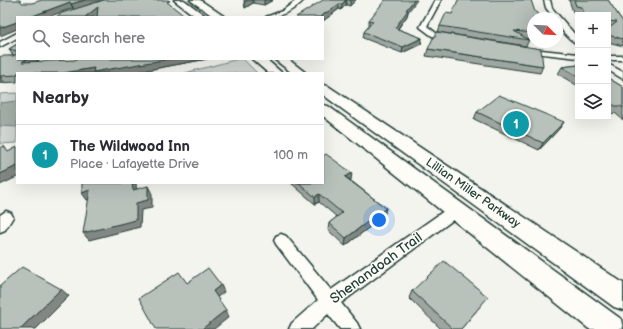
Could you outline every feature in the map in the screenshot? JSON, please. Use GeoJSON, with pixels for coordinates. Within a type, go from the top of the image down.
{"type":"FeatureCollection","features":[{"type":"Feature","properties":{"kind":"main road"},"geometry":{"type":"LineString","coordinates":[[178,0],[202,16]]}},
{"type":"Feature","properties":{"kind":"main road"},"geometry":{"type":"LineString","coordinates":[[194,0],[218,16]]}},
{"type":"Feature","properties":{"kind":"main road"},"geometry":{"type":"LineString","coordinates":[[259,60],[275,72]]}},
{"type":"Feature","properties":{"kind":"main road"},"geometry":{"type":"LineString","coordinates":[[281,60],[299,72]]}},
{"type":"Feature","properties":{"kind":"main road","name":"Lillian Miller Parkway"},"geometry":{"type":"LineString","coordinates":[[324,90],[623,298]]}},
{"type":"Feature","properties":{"kind":"main road","name":"Lillian Miller Parkway"},"geometry":{"type":"LineString","coordinates":[[324,110],[611,329]]}},
{"type":"Feature","properties":{"kind":"street"},"geometry":{"type":"LineString","coordinates":[[271,16],[284,12],[301,0]]}},
{"type":"Feature","properties":{"kind":"street"},"geometry":{"type":"LineString","coordinates":[[438,0],[423,27],[434,35],[462,39]]}},
{"type":"Feature","properties":{"kind":"street"},"geometry":{"type":"LineString","coordinates":[[547,0],[549,8],[552,12]]}},
{"type":"Feature","properties":{"kind":"street"},"geometry":{"type":"LineString","coordinates":[[563,26],[575,39]]}},
{"type":"Feature","properties":{"kind":"street"},"geometry":{"type":"LineString","coordinates":[[0,45],[16,36]]}},
{"type":"Feature","properties":{"kind":"street"},"geometry":{"type":"LineString","coordinates":[[514,48],[575,56]]}},
{"type":"Feature","properties":{"kind":"street"},"geometry":{"type":"LineString","coordinates":[[611,58],[623,58]]}},
{"type":"Feature","properties":{"kind":"street"},"geometry":{"type":"LineString","coordinates":[[611,68],[623,76]]}},
{"type":"Feature","properties":{"kind":"street","name":"Shenandoah Trail"},"geometry":{"type":"LineString","coordinates":[[298,329],[330,302],[456,210]]}},
{"type":"Feature","properties":{"kind":"street"},"geometry":{"type":"LineString","coordinates":[[281,240],[351,329]]}},
{"type":"Feature","properties":{"kind":"shaded area"},"geometry":{"type":"Polygon","coordinates":[[[234,60],[244,60],[256,72],[189,72],[234,60]]]}},
{"type":"Feature","properties":{"kind":"shaded area"},"geometry":{"type":"Polygon","coordinates":[[[16,93],[16,143],[0,144],[0,94],[16,93]]]}},
{"type":"Feature","properties":{"kind":"shaded area"},"geometry":{"type":"Polygon","coordinates":[[[16,101],[16,127],[0,126],[0,103],[16,101]]]}},
{"type":"Feature","properties":{"kind":"building"},"geometry":{"type":"Polygon","coordinates":[[[0,0],[20,0],[22,3],[32,3],[42,0],[85,0],[71,4],[70,2],[33,16],[16,16],[16,22],[0,28],[0,0]]]}},
{"type":"Feature","properties":{"kind":"building"},"geometry":{"type":"Polygon","coordinates":[[[104,0],[168,0],[170,1],[167,2],[185,16],[97,16],[98,7],[86,16],[58,16],[62,13],[104,0]]]}},
{"type":"Feature","properties":{"kind":"building"},"geometry":{"type":"Polygon","coordinates":[[[323,0],[346,0],[321,16],[298,16],[323,0]]]}},
{"type":"Feature","properties":{"kind":"building"},"geometry":{"type":"Polygon","coordinates":[[[385,0],[414,0],[395,28],[422,38],[403,47],[364,32],[373,21],[369,20],[385,0]]]}},
{"type":"Feature","properties":{"kind":"building"},"geometry":{"type":"Polygon","coordinates":[[[458,0],[531,0],[535,12],[527,12],[527,32],[514,31],[527,40],[440,26],[446,13],[452,14],[458,0]]]}},
{"type":"Feature","properties":{"kind":"building"},"geometry":{"type":"Polygon","coordinates":[[[574,0],[608,0],[623,22],[623,39],[611,36],[611,27],[617,22],[611,21],[611,12],[584,12],[581,7],[576,6],[574,0]]]}},
{"type":"Feature","properties":{"kind":"building"},"geometry":{"type":"Polygon","coordinates":[[[437,32],[527,47],[527,48],[541,49],[543,66],[428,49],[437,32]]]}},
{"type":"Feature","properties":{"kind":"building"},"geometry":{"type":"Polygon","coordinates":[[[16,45],[16,51],[9,49],[16,45]]]}},
{"type":"Feature","properties":{"kind":"building"},"geometry":{"type":"Polygon","coordinates":[[[16,54],[16,60],[25,60],[22,62],[75,60],[163,60],[93,72],[94,68],[69,72],[16,72],[16,75],[0,76],[0,57],[16,54]]]}},
{"type":"Feature","properties":{"kind":"building"},"geometry":{"type":"Polygon","coordinates":[[[575,65],[575,74],[562,67],[575,65]]]}},
{"type":"Feature","properties":{"kind":"building"},"geometry":{"type":"Polygon","coordinates":[[[611,80],[623,87],[623,108],[620,106],[615,106],[611,103],[611,80]]]}},
{"type":"Feature","properties":{"kind":"building"},"geometry":{"type":"Polygon","coordinates":[[[499,95],[564,122],[543,143],[477,112],[499,95]]]}},
{"type":"Feature","properties":{"kind":"building"},"geometry":{"type":"Polygon","coordinates":[[[4,146],[8,152],[16,148],[16,166],[0,174],[0,148],[4,146]]]}},
{"type":"Feature","properties":{"kind":"building"},"geometry":{"type":"Polygon","coordinates":[[[326,154],[352,173],[345,177],[386,208],[346,238],[329,223],[342,213],[319,194],[315,197],[300,184],[324,184],[324,155],[326,154]]]}},
{"type":"Feature","properties":{"kind":"building"},"geometry":{"type":"Polygon","coordinates":[[[82,184],[132,184],[133,190],[148,186],[148,200],[136,203],[136,220],[83,233],[90,190],[82,193],[82,184]]]}},
{"type":"Feature","properties":{"kind":"building"},"geometry":{"type":"Polygon","coordinates":[[[444,261],[488,297],[461,329],[453,329],[412,291],[444,261]]]}},
{"type":"Feature","properties":{"kind":"building"},"geometry":{"type":"Polygon","coordinates":[[[22,267],[61,289],[20,329],[0,329],[0,286],[22,267]]]}},
{"type":"Feature","properties":{"kind":"building"},"geometry":{"type":"Polygon","coordinates":[[[208,268],[221,285],[213,291],[226,310],[202,329],[156,329],[139,298],[179,272],[187,283],[208,268]]]}},
{"type":"Feature","properties":{"kind":"place","name":"The Wildwood Inn"},"geometry":{"type":"Point","coordinates":[516,124]}}]}
